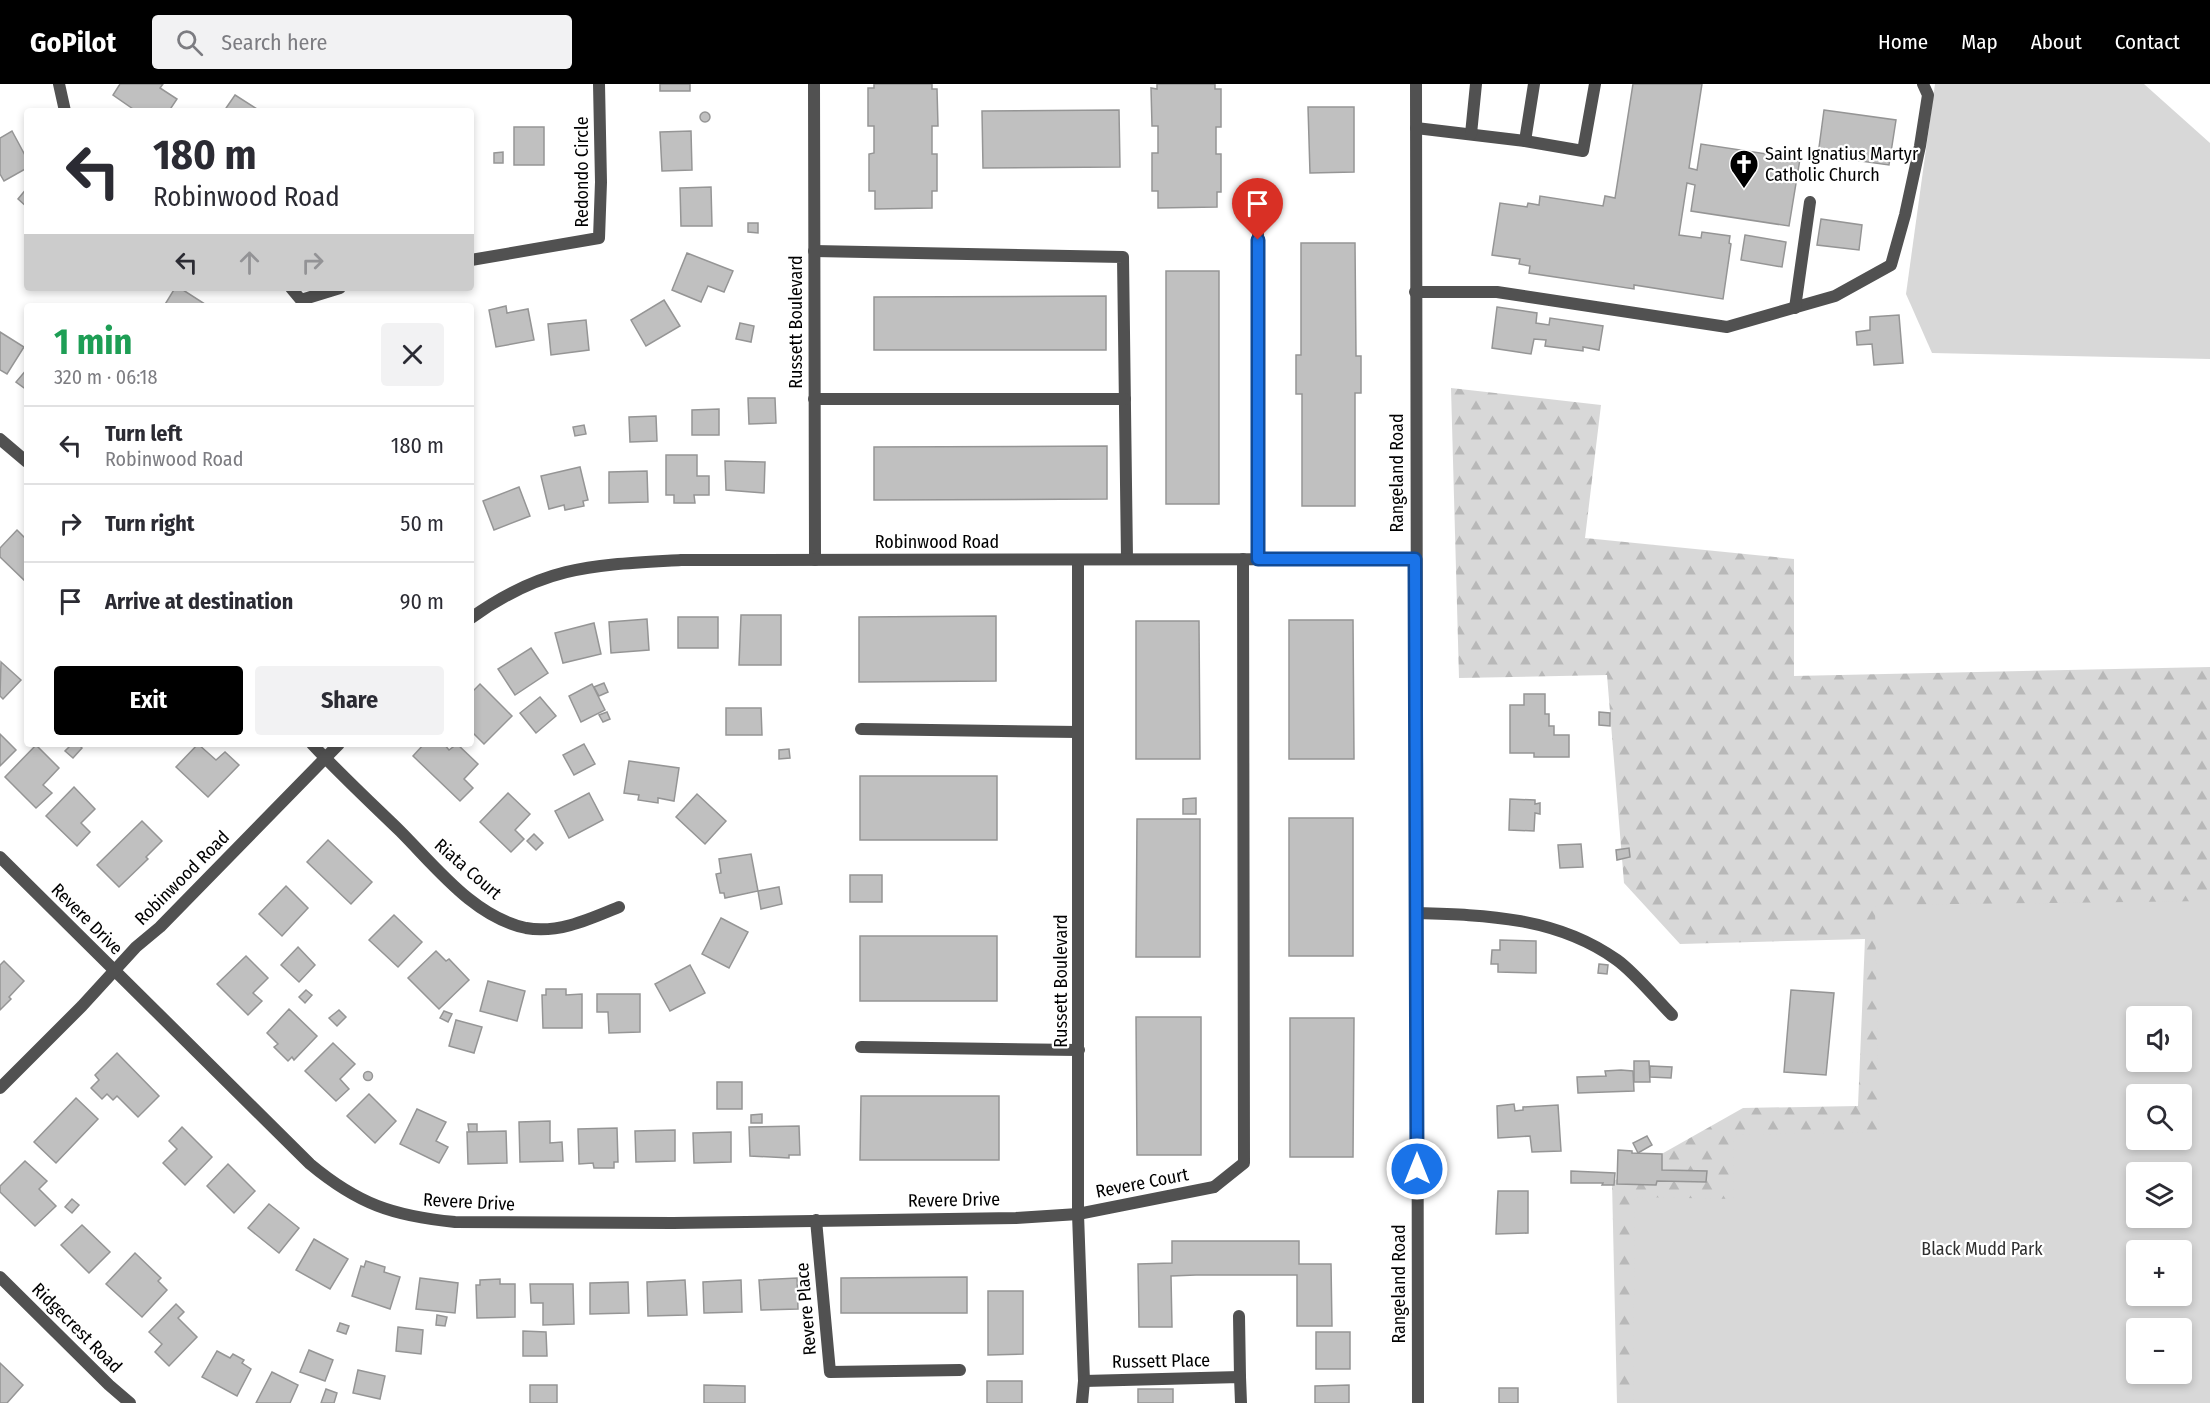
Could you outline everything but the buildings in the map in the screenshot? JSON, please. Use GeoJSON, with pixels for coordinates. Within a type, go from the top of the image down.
{"type":"FeatureCollection","features":[{"type":"Feature","properties":{"kind":"street"},"geometry":{"type":"LineString","coordinates":[[59,84],[64,108]]}},
{"type":"Feature","properties":{"kind":"street","name":"Redondo Circle"},"geometry":{"type":"LineString","coordinates":[[474,259],[599,237],[601,182],[599,84]]}},
{"type":"Feature","properties":{"kind":"street","name":"Russett Boulevard"},"geometry":{"type":"LineString","coordinates":[[814,84],[815,560]]}},
{"type":"Feature","properties":{"kind":"street","name":"Rangeland Road"},"geometry":{"type":"LineString","coordinates":[[1416,84],[1418,1403]]}},
{"type":"Feature","properties":{"kind":"street"},"geometry":{"type":"LineString","coordinates":[[1471,134],[1476,84]]}},
{"type":"Feature","properties":{"kind":"street"},"geometry":{"type":"LineString","coordinates":[[1526,141],[1534,84]]}},
{"type":"Feature","properties":{"kind":"street"},"geometry":{"type":"LineString","coordinates":[[1416,128],[1526,141],[1583,151],[1595,84]]}},
{"type":"Feature","properties":{"kind":"street"},"geometry":{"type":"LineString","coordinates":[[1415,292],[1497,292],[1727,327],[1835,296],[1891,265],[1920,146],[1928,95],[1923,84]]}},
{"type":"Feature","properties":{"kind":"street"},"geometry":{"type":"LineString","coordinates":[[1795,308],[1810,201]]}},
{"type":"Feature","properties":{"kind":"street"},"geometry":{"type":"LineString","coordinates":[[1258,218],[1258,559]]}},
{"type":"Feature","properties":{"kind":"street"},"geometry":{"type":"LineString","coordinates":[[814,251],[1123,257],[1127,560]]}},
{"type":"Feature","properties":{"kind":"street"},"geometry":{"type":"LineString","coordinates":[[294,291],[301,300],[330,291]]}},
{"type":"Feature","properties":{"kind":"street"},"geometry":{"type":"LineString","coordinates":[[814,399],[1125,399]]}},
{"type":"Feature","properties":{"kind":"street"},"geometry":{"type":"LineString","coordinates":[[0,439],[24,459]]}},
{"type":"Feature","properties":{"kind":"street","name":"Robinwood Road"},"geometry":{"type":"LineString","coordinates":[[474,616],[515,589],[541,578],[596,565],[681,560],[1415,559]]}},
{"type":"Feature","properties":{"kind":"street","name":"Russett Boulevard"},"geometry":{"type":"LineString","coordinates":[[1078,560],[1077,1214],[1084,1381],[1082,1403]]}},
{"type":"Feature","properties":{"kind":"street","name":"Revere Court"},"geometry":{"type":"LineString","coordinates":[[1077,1214],[1214,1187],[1244,1162],[1243,560]]}},
{"type":"Feature","properties":{"kind":"street"},"geometry":{"type":"LineString","coordinates":[[861,729],[1078,732]]}},
{"type":"Feature","properties":{"kind":"street","name":"Riata Court"},"geometry":{"type":"LineString","coordinates":[[315,747],[464,894],[492,915],[528,928],[556,928],[580,924],[619,907]]}},
{"type":"Feature","properties":{"kind":"street","name":"Robinwood Road"},"geometry":{"type":"LineString","coordinates":[[0,1088],[136,947],[160,927],[336,747]]}},
{"type":"Feature","properties":{"kind":"street","name":"Revere Drive"},"geometry":{"type":"LineString","coordinates":[[0,857],[310,1164],[352,1195],[387,1211],[419,1219],[454,1222],[1016,1218],[1077,1214]]}},
{"type":"Feature","properties":{"kind":"street"},"geometry":{"type":"LineString","coordinates":[[1416,913],[1503,917],[1570,934],[1618,961],[1672,1015]]}},
{"type":"Feature","properties":{"kind":"street"},"geometry":{"type":"LineString","coordinates":[[861,1047],[1079,1050]]}},
{"type":"Feature","properties":{"kind":"street","name":"Revere Place"},"geometry":{"type":"LineString","coordinates":[[816,1220],[830,1372],[960,1371]]}},
{"type":"Feature","properties":{"kind":"street","name":"Ridgecrest Road"},"geometry":{"type":"LineString","coordinates":[[0,1277],[130,1403]]}},
{"type":"Feature","properties":{"kind":"street"},"geometry":{"type":"LineString","coordinates":[[1239,1316],[1241,1403]]}},
{"type":"Feature","properties":{"kind":"street","name":"Russett Place"},"geometry":{"type":"LineString","coordinates":[[1084,1381],[1240,1377]]}},
{"type":"Feature","properties":{"kind":"green space"},"geometry":{"type":"Polygon","coordinates":[[[1935,84],[2144,84],[2210,143],[2210,359],[1932,353],[1906,294],[1935,84]]]}},
{"type":"Feature","properties":{"kind":"green space"},"geometry":{"type":"Polygon","coordinates":[[[1451,388],[1601,405],[1585,538],[1794,559],[1794,676],[2210,667],[2210,1403],[1617,1403],[1612,1182],[1743,1108],[1858,1106],[1865,939],[1680,944],[1624,883],[1607,675],[1459,678],[1451,388]]]}},
{"type":"Feature","properties":{"kind":"green space","name":"Black Mudd Park"},"geometry":{"type":"Polygon","coordinates":[[[2210,901],[2210,1403],[1633,1403],[1635,1197],[1734,1199],[1733,1135],[1879,1132],[1875,905],[2210,901]]]}},
{"type":"Feature","properties":{"kind":"place","name":"Saint Ignatius Martyr Catholic Church"},"geometry":{"type":"Point","coordinates":[1744,190]}},
{"type":"Feature","properties":{"kind":"route"},"geometry":{"type":"LineString","coordinates":[[1258,240],[1258,559],[1415,559],[1417,1169]]}}]}
